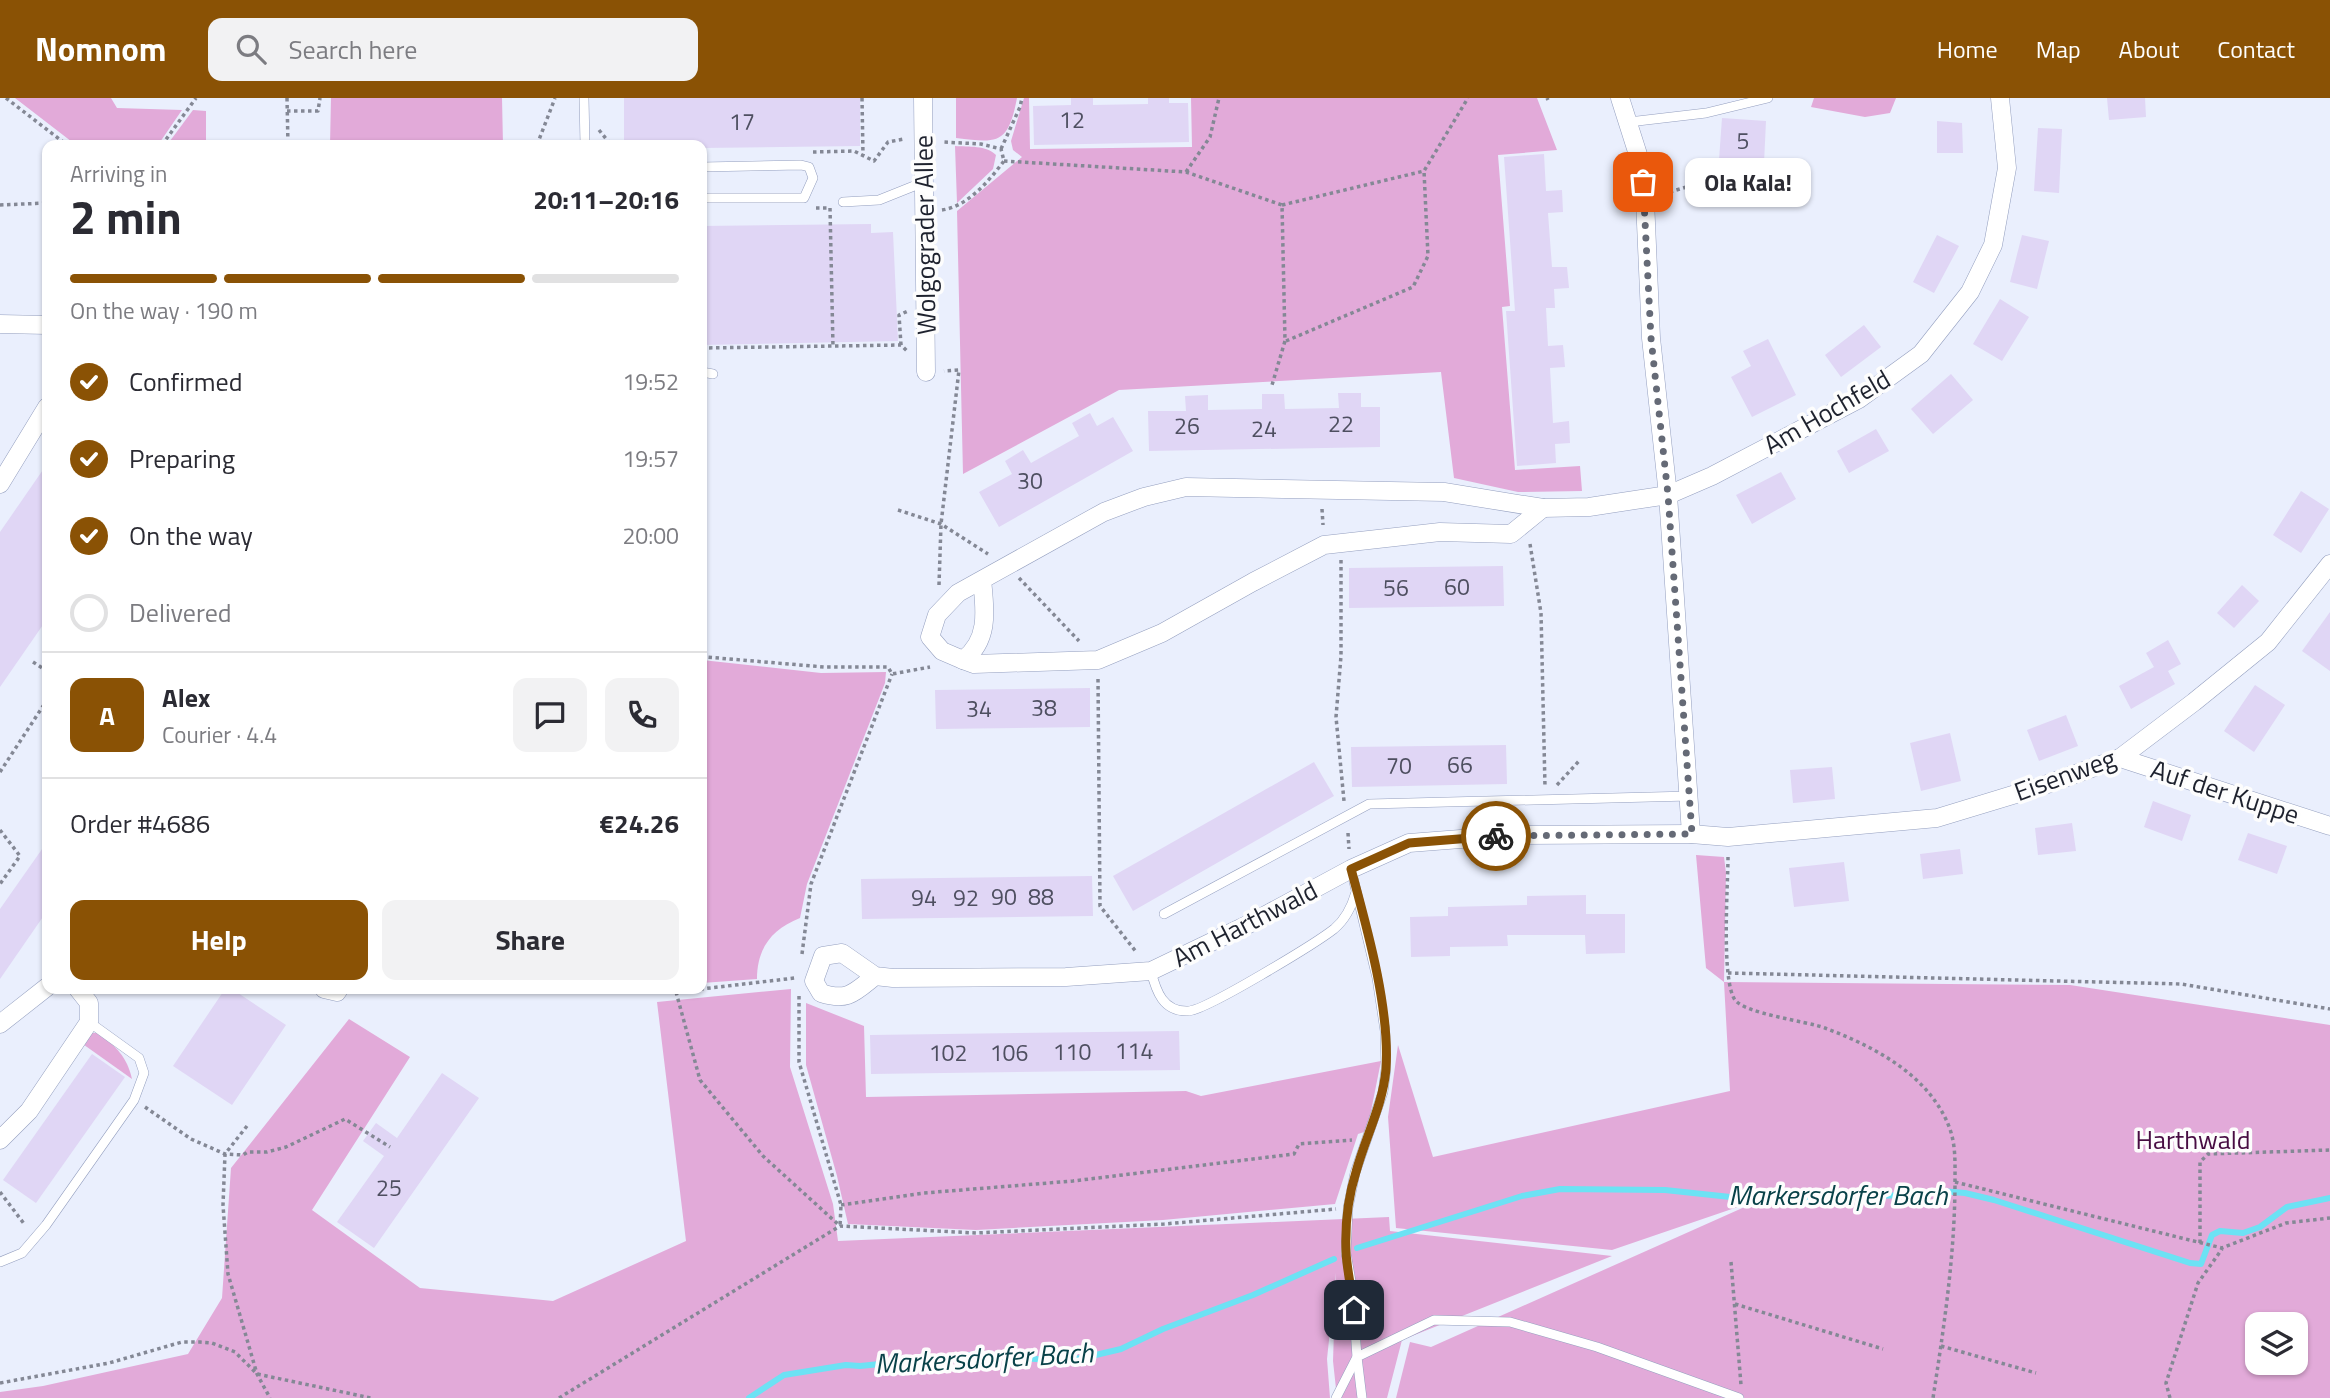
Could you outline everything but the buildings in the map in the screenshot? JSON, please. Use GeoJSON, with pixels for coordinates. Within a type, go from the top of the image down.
{"type":"FeatureCollection","features":[{"type":"Feature","properties":{"kind":"street","name":"Wolgograder Allee"},"geometry":{"type":"LineString","coordinates":[[923,98],[917,140],[924,182],[926,372]]}},
{"type":"Feature","properties":{"kind":"street"},"geometry":{"type":"LineString","coordinates":[[1620,98],[1642,164],[1651,338],[1668,495],[1692,834]]}},
{"type":"Feature","properties":{"kind":"street","name":"Am Hochfeld"},"geometry":{"type":"LineString","coordinates":[[1668,495],[1712,476],[1859,399],[1922,354],[1970,292],[1993,244],[2007,168],[2000,98]]}},
{"type":"Feature","properties":{"kind":"street"},"geometry":{"type":"LineString","coordinates":[[0,324],[42,325]]}},
{"type":"Feature","properties":{"kind":"street"},"geometry":{"type":"LineString","coordinates":[[1,481],[42,415]]}},
{"type":"Feature","properties":{"kind":"street"},"geometry":{"type":"LineString","coordinates":[[1543,508],[1511,534],[1440,532],[1332,540],[1162,633],[1098,660],[974,664],[942,651],[930,637],[937,615],[958,593],[1104,512],[1143,496],[1186,487],[1444,492],[1543,508],[1589,507],[1668,495]]}},
{"type":"Feature","properties":{"kind":"street","name":"Eisenweg"},"geometry":{"type":"LineString","coordinates":[[1728,838],[1937,818],[2039,787],[2120,758],[2268,642],[2330,564]]}},
{"type":"Feature","properties":{"kind":"street"},"geometry":{"type":"LineString","coordinates":[[963,660],[972,654],[984,628],[982,580]]}},
{"type":"Feature","properties":{"kind":"street","name":"Auf der Kuppe"},"geometry":{"type":"LineString","coordinates":[[2120,758],[2330,826]]}},
{"type":"Feature","properties":{"kind":"street","name":"Am Harthwald"},"geometry":{"type":"LineString","coordinates":[[875,975],[893,978],[1066,977],[1151,971],[1351,869],[1409,843],[1512,835],[1692,834],[1728,838]]}},
{"type":"Feature","properties":{"kind":"street"},"geometry":{"type":"LineString","coordinates":[[0,1024],[42,991]]}},
{"type":"Feature","properties":{"kind":"street"},"geometry":{"type":"LineString","coordinates":[[0,1140],[29,1111],[89,1022],[89,1003],[82,994]]}},
{"type":"Feature","properties":{"kind":"lane"},"geometry":{"type":"LineString","coordinates":[[584,98],[585,140]]}},
{"type":"Feature","properties":{"kind":"lane"},"geometry":{"type":"LineString","coordinates":[[1629,122],[1706,113],[1768,98]]}},
{"type":"Feature","properties":{"kind":"lane"},"geometry":{"type":"LineString","coordinates":[[707,167],[801,165],[809,167],[813,178],[804,198],[707,198]]}},
{"type":"Feature","properties":{"kind":"lane"},"geometry":{"type":"LineString","coordinates":[[843,202],[879,200],[924,182]]}},
{"type":"Feature","properties":{"kind":"lane"},"geometry":{"type":"LineString","coordinates":[[707,373],[713,374]]}},
{"type":"Feature","properties":{"kind":"lane"},"geometry":{"type":"LineString","coordinates":[[1164,914],[1369,804],[1690,796]]}},
{"type":"Feature","properties":{"kind":"lane"},"geometry":{"type":"LineString","coordinates":[[1351,869],[1377,978],[1385,1031],[1386,1069],[1382,1092],[1355,1172],[1348,1208],[1346,1253],[1352,1287],[1362,1398]]}},
{"type":"Feature","properties":{"kind":"lane"},"geometry":{"type":"LineString","coordinates":[[1151,971],[1156,992],[1163,1000],[1171,1007],[1189,1012],[1217,1000],[1335,928],[1351,909],[1357,891]]}},
{"type":"Feature","properties":{"kind":"lane"},"geometry":{"type":"LineString","coordinates":[[0,1262],[22,1253],[35,1238],[134,1100],[144,1073],[139,1058],[89,1022]]}},
{"type":"Feature","properties":{"kind":"lane"},"geometry":{"type":"LineString","coordinates":[[1336,1398],[1357,1357],[1434,1320],[1510,1322],[1597,1347],[1738,1398]]}},
{"type":"Feature","properties":{"kind":"path"},"geometry":{"type":"LineString","coordinates":[[6,98],[60,140]]}},
{"type":"Feature","properties":{"kind":"path"},"geometry":{"type":"LineString","coordinates":[[166,140],[196,98]]}},
{"type":"Feature","properties":{"kind":"path"},"geometry":{"type":"LineString","coordinates":[[287,98],[288,140]]}},
{"type":"Feature","properties":{"kind":"path"},"geometry":{"type":"LineString","coordinates":[[287,111],[318,111],[320,98]]}},
{"type":"Feature","properties":{"kind":"path"},"geometry":{"type":"LineString","coordinates":[[539,140],[555,98]]}},
{"type":"Feature","properties":{"kind":"path"},"geometry":{"type":"LineString","coordinates":[[862,98],[863,155]]}},
{"type":"Feature","properties":{"kind":"path"},"geometry":{"type":"LineString","coordinates":[[1004,161],[1001,149],[1022,98]]}},
{"type":"Feature","properties":{"kind":"path"},"geometry":{"type":"LineString","coordinates":[[1186,172],[1210,137],[1219,98]]}},
{"type":"Feature","properties":{"kind":"path"},"geometry":{"type":"LineString","coordinates":[[1285,341],[1413,287],[1428,256],[1424,171],[1468,98]]}},
{"type":"Feature","properties":{"kind":"path"},"geometry":{"type":"LineString","coordinates":[[874,161],[888,142],[917,140],[981,144],[1001,149]]}},
{"type":"Feature","properties":{"kind":"path"},"geometry":{"type":"LineString","coordinates":[[1004,161],[1186,172],[1282,205],[1424,171]]}},
{"type":"Feature","properties":{"kind":"path"},"geometry":{"type":"LineString","coordinates":[[925,213],[957,208],[989,180],[1004,161]]}},
{"type":"Feature","properties":{"kind":"path"},"geometry":{"type":"LineString","coordinates":[[1645,200],[1733,173],[1738,161]]}},
{"type":"Feature","properties":{"kind":"path"},"geometry":{"type":"LineString","coordinates":[[0,205],[42,203]]}},
{"type":"Feature","properties":{"kind":"path"},"geometry":{"type":"LineString","coordinates":[[1272,385],[1285,341],[1282,205]]}},
{"type":"Feature","properties":{"kind":"path"},"geometry":{"type":"LineString","coordinates":[[805,208],[830,208],[833,347]]}},
{"type":"Feature","properties":{"kind":"path"},"geometry":{"type":"LineString","coordinates":[[707,348],[901,345],[926,372],[959,370],[941,524],[937,615]]}},
{"type":"Feature","properties":{"kind":"path"},"geometry":{"type":"LineString","coordinates":[[1321,490],[1332,540],[1341,656],[1336,717],[1351,869]]}},
{"type":"Feature","properties":{"kind":"path"},"geometry":{"type":"LineString","coordinates":[[898,510],[941,524],[1007,566],[1098,660],[1100,906],[1151,971]]}},
{"type":"Feature","properties":{"kind":"path"},"geometry":{"type":"LineString","coordinates":[[1527,521],[1541,613],[1545,799]]}},
{"type":"Feature","properties":{"kind":"path"},"geometry":{"type":"LineString","coordinates":[[707,655],[824,667],[888,667],[892,674]]}},
{"type":"Feature","properties":{"kind":"path"},"geometry":{"type":"LineString","coordinates":[[892,674],[963,660]]}},
{"type":"Feature","properties":{"kind":"path"},"geometry":{"type":"LineString","coordinates":[[33,662],[42,668]]}},
{"type":"Feature","properties":{"kind":"path"},"geometry":{"type":"LineString","coordinates":[[802,956],[811,884],[892,674]]}},
{"type":"Feature","properties":{"kind":"path"},"geometry":{"type":"LineString","coordinates":[[0,772],[42,708]]}},
{"type":"Feature","properties":{"kind":"path"},"geometry":{"type":"LineString","coordinates":[[1545,799],[1579,761]]}},
{"type":"Feature","properties":{"kind":"path"},"geometry":{"type":"LineString","coordinates":[[0,830],[20,856],[0,884]]}},
{"type":"Feature","properties":{"kind":"path"},"geometry":{"type":"LineString","coordinates":[[1728,838],[1728,973],[1735,999],[1746,1008],[1822,1027],[1862,1043],[1896,1061],[1929,1095],[1947,1122],[1955,1147],[1955,1203],[1941,1346],[1933,1398]]}},
{"type":"Feature","properties":{"kind":"path"},"geometry":{"type":"LineString","coordinates":[[1728,973],[2181,984],[2330,1009]]}},
{"type":"Feature","properties":{"kind":"path"},"geometry":{"type":"LineString","coordinates":[[707,987],[800,978]]}},
{"type":"Feature","properties":{"kind":"path"},"geometry":{"type":"LineString","coordinates":[[799,989],[799,1062],[841,1205],[840,1226]]}},
{"type":"Feature","properties":{"kind":"path"},"geometry":{"type":"LineString","coordinates":[[676,994],[700,1080],[763,1156],[840,1226]]}},
{"type":"Feature","properties":{"kind":"path"},"geometry":{"type":"LineString","coordinates":[[138,1102],[191,1139],[225,1154],[243,1155],[286,1147],[345,1119],[390,1147]]}},
{"type":"Feature","properties":{"kind":"path"},"geometry":{"type":"LineString","coordinates":[[247,1126],[225,1154],[223,1205],[228,1274],[257,1374],[270,1398]]}},
{"type":"Feature","properties":{"kind":"path"},"geometry":{"type":"LineString","coordinates":[[841,1205],[924,1193],[1073,1181],[1184,1168],[1294,1154],[1299,1144],[1368,1138]]}},
{"type":"Feature","properties":{"kind":"path"},"geometry":{"type":"LineString","coordinates":[[2200,1243],[2200,1162],[2208,1154],[2330,1150]]}},
{"type":"Feature","properties":{"kind":"path"},"geometry":{"type":"LineString","coordinates":[[1955,1182],[2222,1248],[2286,1223],[2330,1218]]}},
{"type":"Feature","properties":{"kind":"path"},"geometry":{"type":"LineString","coordinates":[[0,1192],[35,1238]]}},
{"type":"Feature","properties":{"kind":"path"},"geometry":{"type":"LineString","coordinates":[[559,1398],[840,1226],[976,1233],[1164,1224],[1348,1208]]}},
{"type":"Feature","properties":{"kind":"path"},"geometry":{"type":"LineString","coordinates":[[2170,1398],[2166,1383],[2198,1283],[2222,1248]]}},
{"type":"Feature","properties":{"kind":"path"},"geometry":{"type":"LineString","coordinates":[[1731,1262],[1741,1385]]}},
{"type":"Feature","properties":{"kind":"path"},"geometry":{"type":"LineString","coordinates":[[1735,1304],[1883,1349]]}},
{"type":"Feature","properties":{"kind":"path"},"geometry":{"type":"LineString","coordinates":[[0,1383],[109,1363],[182,1342],[212,1343],[235,1352],[257,1374],[371,1398]]}},
{"type":"Feature","properties":{"kind":"path"},"geometry":{"type":"LineString","coordinates":[[1941,1346],[2036,1373]]}},
{"type":"Feature","properties":{"kind":"green space"},"geometry":{"type":"Polygon","coordinates":[[[15,98],[111,98],[117,108],[182,110],[161,140],[70,140],[15,98]]]}},
{"type":"Feature","properties":{"kind":"green space"},"geometry":{"type":"Polygon","coordinates":[[[331,98],[502,98],[503,140],[330,140],[331,98]]]}},
{"type":"Feature","properties":{"kind":"green space"},"geometry":{"type":"Polygon","coordinates":[[[956,98],[1017,98],[1010,125],[1005,133],[999,138],[982,140],[956,138],[956,98]]]}},
{"type":"Feature","properties":{"kind":"green space"},"geometry":{"type":"Polygon","coordinates":[[[1024,98],[1029,98],[1030,149],[1192,147],[1191,98],[1537,98],[1557,150],[1498,155],[1510,306],[1502,307],[1515,470],[1580,466],[1582,491],[1518,492],[1454,478],[1441,372],[1119,390],[963,474],[957,211],[1022,157],[1013,150],[1011,141],[1024,98]]]}},
{"type":"Feature","properties":{"kind":"green space"},"geometry":{"type":"Polygon","coordinates":[[[1814,98],[1896,98],[1890,113],[1865,117],[1811,107],[1814,98]]]}},
{"type":"Feature","properties":{"kind":"green space"},"geometry":{"type":"Polygon","coordinates":[[[193,110],[206,111],[206,140],[171,140],[193,110]]]}},
{"type":"Feature","properties":{"kind":"green space"},"geometry":{"type":"Polygon","coordinates":[[[955,146],[982,148],[996,155],[993,169],[957,203],[955,146]]]}},
{"type":"Feature","properties":{"kind":"green space"},"geometry":{"type":"Polygon","coordinates":[[[707,661],[821,673],[886,672],[885,683],[807,884],[800,918],[781,928],[768,941],[760,958],[757,979],[707,983],[707,661]]]}},
{"type":"Feature","properties":{"kind":"green space"},"geometry":{"type":"Polygon","coordinates":[[[1696,855],[1724,857],[1726,873],[1724,982],[1706,968],[1696,855]]]}},
{"type":"Feature","properties":{"kind":"green space","name":"Harthwald"},"geometry":{"type":"Polygon","coordinates":[[[1724,982],[2070,985],[2330,1025],[2330,1398],[1396,1398],[1410,1342],[1431,1347],[1767,1197],[1612,1250],[1396,1228],[1388,1117],[1398,1045],[1433,1157],[1730,1091],[1724,982]]]}},
{"type":"Feature","properties":{"kind":"green space"},"geometry":{"type":"Polygon","coordinates":[[[791,989],[790,1067],[833,1204],[838,1241],[1389,1217],[1390,1231],[1612,1256],[1402,1340],[1387,1398],[1337,1398],[1333,1361],[1336,1273],[1327,1359],[1330,1398],[0,1398],[0,1392],[43,1386],[188,1354],[222,1298],[231,1168],[349,1019],[410,1057],[312,1210],[420,1288],[553,1301],[686,1241],[657,1002],[791,989]]]}},
{"type":"Feature","properties":{"kind":"green space"},"geometry":{"type":"Polygon","coordinates":[[[806,1003],[864,1026],[866,1097],[1186,1091],[1201,1096],[1381,1061],[1367,1131],[1358,1134],[1335,1204],[1163,1220],[976,1230],[848,1224],[806,1065],[806,1003]]]}},
{"type":"Feature","properties":{"kind":"green space"},"geometry":{"type":"Polygon","coordinates":[[[88,1033],[98,1033],[115,1047],[124,1058],[132,1079],[80,1042],[88,1033]]]}},
{"type":"Feature","properties":{"kind":"waterway","name":"Markersdorfer Bach"},"geometry":{"type":"LineString","coordinates":[[1357,1248],[1522,1196],[1560,1189],[1665,1190],[1749,1199],[1913,1195],[1941,1191],[1994,1200],[2190,1263],[2201,1264],[2212,1235],[2220,1231],[2243,1233],[2260,1227],[2287,1207],[2330,1198]]}},
{"type":"Feature","properties":{"kind":"waterway","name":"Markersdorfer Bach"},"geometry":{"type":"LineString","coordinates":[[749,1398],[784,1375],[846,1365],[860,1366],[971,1355],[1051,1360],[1083,1358],[1121,1349],[1334,1259]]}},
{"type":"Feature","properties":{"kind":"way so far"},"geometry":{"type":"LineString","coordinates":[[1496,836],[1692,834],[1668,495],[1651,338],[1643,182]]}},
{"type":"Feature","properties":{"kind":"place","name":"Ola Kala!"},"geometry":{"type":"Point","coordinates":[1643,182]}},
{"type":"Feature","properties":{"kind":"route"},"geometry":{"type":"LineString","coordinates":[[1354,1310],[1346,1253],[1348,1208],[1355,1172],[1382,1092],[1386,1069],[1385,1031],[1377,978],[1351,869],[1409,843],[1496,836]]}}]}
